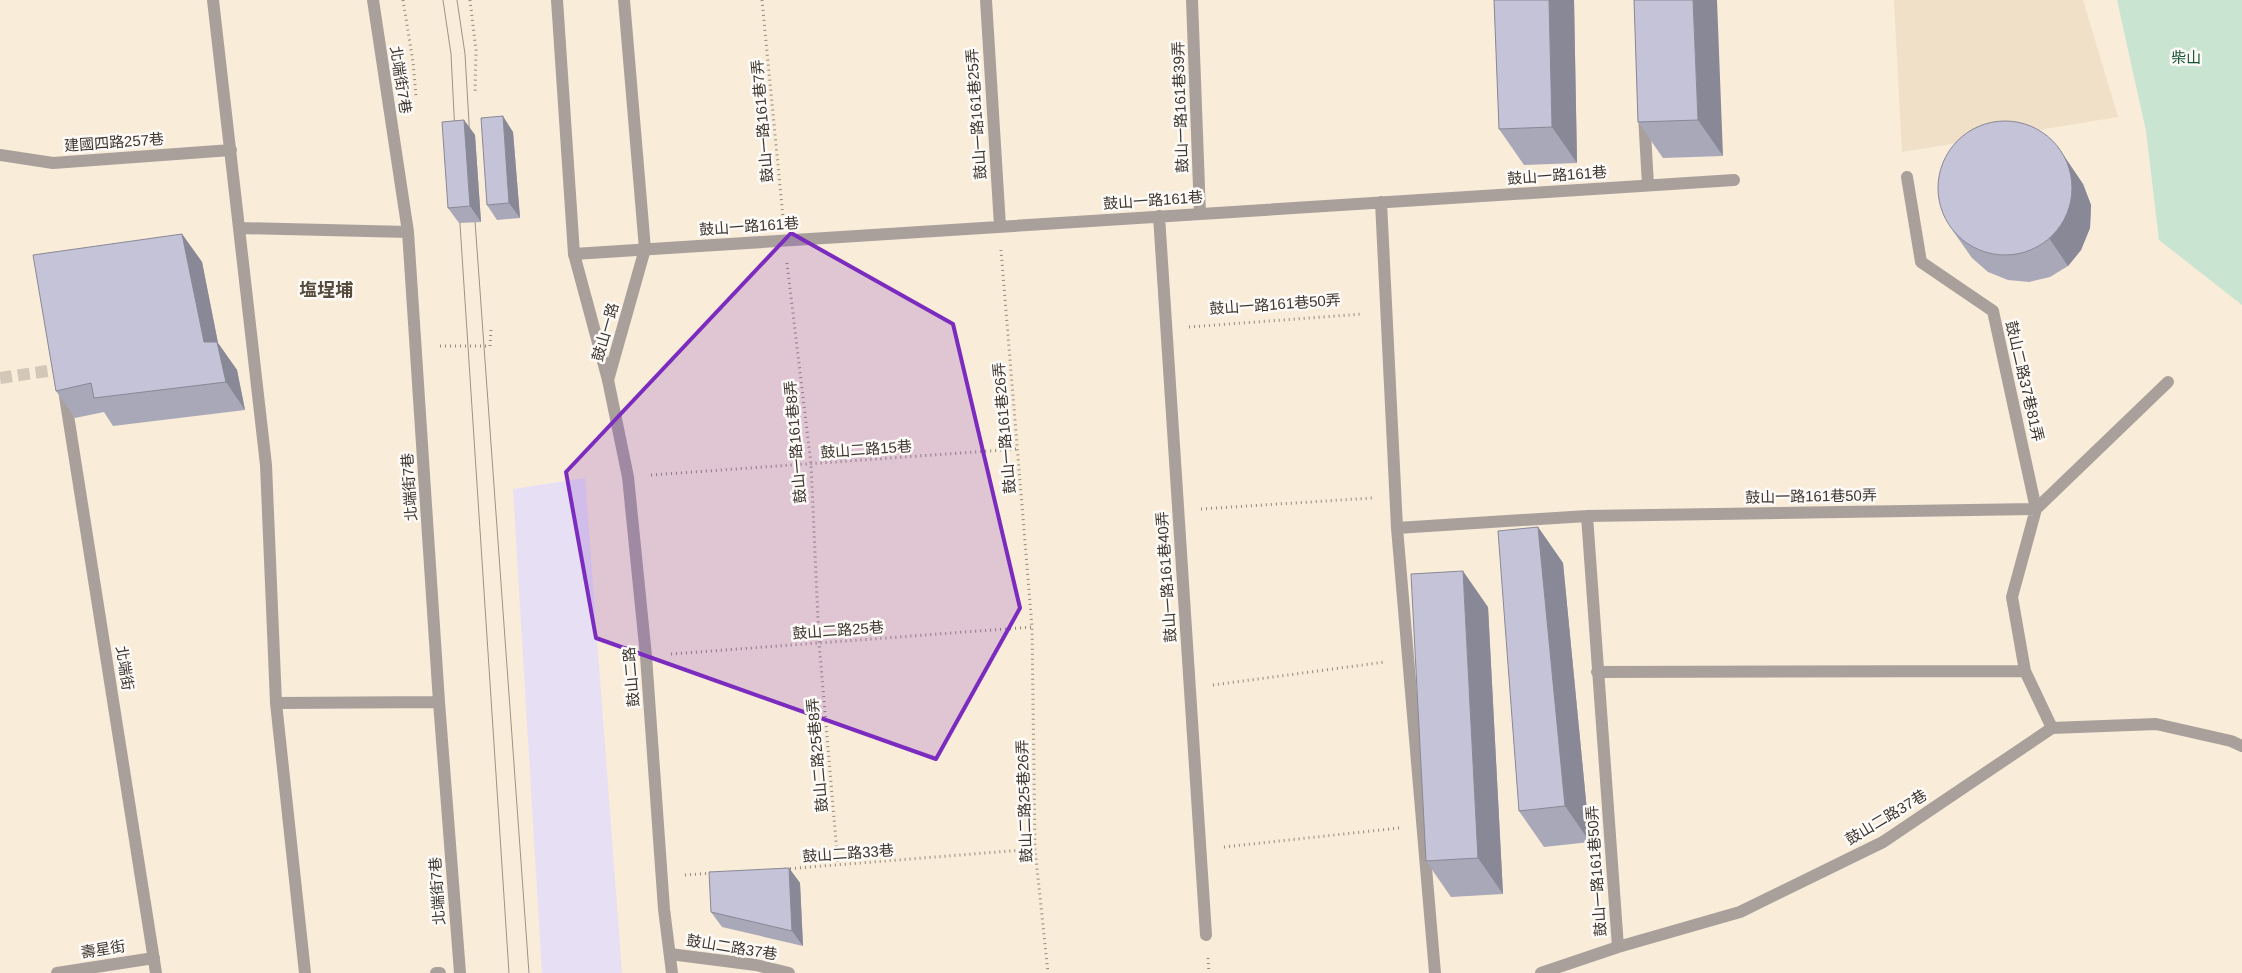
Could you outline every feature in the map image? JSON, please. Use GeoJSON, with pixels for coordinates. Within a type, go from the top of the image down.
{"type":"FeatureCollection","features":[{"type":"Feature","properties":{"kind":"street"},"geometry":{"type":"LineString","coordinates":[[213,0],[266,465],[276,703],[305,973]]}},
{"type":"Feature","properties":{"kind":"street","name":"北端街7巷"},"geometry":{"type":"LineString","coordinates":[[372,0],[408,232],[439,702],[460,973]]}},
{"type":"Feature","properties":{"kind":"street","name":"鼓山一路"},"geometry":{"type":"LineString","coordinates":[[557,0],[574,254],[608,380]]}},
{"type":"Feature","properties":{"kind":"street","name":"鼓山一路"},"geometry":{"type":"LineString","coordinates":[[608,380],[645,249],[624,0]]}},
{"type":"Feature","properties":{"kind":"street","name":"鼓山一路161巷25弄"},"geometry":{"type":"LineString","coordinates":[[986,0],[1000,226]]}},
{"type":"Feature","properties":{"kind":"street","name":"鼓山一路161巷39弄"},"geometry":{"type":"LineString","coordinates":[[1192,0],[1200,214]]}},
{"type":"Feature","properties":{"kind":"street"},"geometry":{"type":"LineString","coordinates":[[1644,107],[1648,185]]}},
{"type":"Feature","properties":{"kind":"street","name":"建國四路257巷"},"geometry":{"type":"LineString","coordinates":[[0,155],[53,163],[231,150]]}},
{"type":"Feature","properties":{"kind":"street","name":"鼓山二路37巷81弄"},"geometry":{"type":"LineString","coordinates":[[1907,177],[1922,262],[1993,311],[2036,509],[2012,597],[2025,671],[2052,728]]}},
{"type":"Feature","properties":{"kind":"street","name":"鼓山一路161巷"},"geometry":{"type":"LineString","coordinates":[[574,254],[1734,180]]}},
{"type":"Feature","properties":{"kind":"street"},"geometry":{"type":"LineString","coordinates":[[1381,202],[1397,528],[1435,973]]}},
{"type":"Feature","properties":{"kind":"street","name":"鼓山一路161巷40弄"},"geometry":{"type":"LineString","coordinates":[[1159,216],[1206,935]]}},
{"type":"Feature","properties":{"kind":"street"},"geometry":{"type":"LineString","coordinates":[[239,228],[408,232]]}},
{"type":"Feature","properties":{"kind":"street","name":"北端街"},"geometry":{"type":"LineString","coordinates":[[62,377],[156,973]]}},
{"type":"Feature","properties":{"kind":"street","name":"鼓山二路"},"geometry":{"type":"LineString","coordinates":[[608,380],[628,476],[646,656],[662,876],[672,973]]}},
{"type":"Feature","properties":{"kind":"street"},"geometry":{"type":"LineString","coordinates":[[2036,509],[2168,382]]}},
{"type":"Feature","properties":{"kind":"street","name":"鼓山一路161巷50弄"},"geometry":{"type":"LineString","coordinates":[[1397,528],[1587,516],[2036,509]]}},
{"type":"Feature","properties":{"kind":"street","name":"鼓山一路161巷50弄"},"geometry":{"type":"LineString","coordinates":[[1587,516],[1618,947]]}},
{"type":"Feature","properties":{"kind":"street"},"geometry":{"type":"LineString","coordinates":[[1597,672],[2025,671]]}},
{"type":"Feature","properties":{"kind":"street"},"geometry":{"type":"LineString","coordinates":[[276,703],[439,702]]}},
{"type":"Feature","properties":{"kind":"street"},"geometry":{"type":"LineString","coordinates":[[2052,728],[2156,724],[2231,741],[2242,746]]}},
{"type":"Feature","properties":{"kind":"street","name":"鼓山二路37巷"},"geometry":{"type":"LineString","coordinates":[[1542,973],[1618,947],[1740,912],[1883,842],[2052,728]]}},
{"type":"Feature","properties":{"kind":"street","name":"鼓山二路37巷"},"geometry":{"type":"LineString","coordinates":[[670,954],[756,965],[789,973]]}},
{"type":"Feature","properties":{"kind":"street","name":"壽星街"},"geometry":{"type":"LineString","coordinates":[[57,973],[154,958]]}},
{"type":"Feature","properties":{"kind":"path"},"geometry":{"type":"LineString","coordinates":[[403,0],[413,62],[416,96]]}},
{"type":"Feature","properties":{"kind":"path"},"geometry":{"type":"LineString","coordinates":[[470,0],[476,50],[476,94]]}},
{"type":"Feature","properties":{"kind":"path","name":"鼓山一路161巷7弄"},"geometry":{"type":"LineString","coordinates":[[762,0],[785,240]]}},
{"type":"Feature","properties":{"kind":"path","name":"鼓山一路161巷26弄"},"geometry":{"type":"LineString","coordinates":[[1000,226],[1016,449],[1032,627]]}},
{"type":"Feature","properties":{"kind":"path","name":"鼓山一路161巷8弄"},"geometry":{"type":"LineString","coordinates":[[785,240],[811,464],[818,642]]}},
{"type":"Feature","properties":{"kind":"path","name":"鼓山一路161巷50弄"},"geometry":{"type":"LineString","coordinates":[[1166,328],[1387,312]]}},
{"type":"Feature","properties":{"kind":"path"},"geometry":{"type":"LineString","coordinates":[[433,345],[490,346],[491,329]]}},
{"type":"Feature","properties":{"kind":"path","name":"鼓山二路15巷"},"geometry":{"type":"LineString","coordinates":[[628,476],[1016,449]]}},
{"type":"Feature","properties":{"kind":"path"},"geometry":{"type":"LineString","coordinates":[[1178,511],[1395,497]]}},
{"type":"Feature","properties":{"kind":"path","name":"鼓山二路25巷"},"geometry":{"type":"LineString","coordinates":[[646,656],[1032,627]]}},
{"type":"Feature","properties":{"kind":"path","name":"鼓山二路25巷26弄"},"geometry":{"type":"LineString","coordinates":[[1032,627],[1035,848],[1048,973]]}},
{"type":"Feature","properties":{"kind":"path","name":"鼓山二路25巷8弄"},"geometry":{"type":"LineString","coordinates":[[818,642],[838,865]]}},
{"type":"Feature","properties":{"kind":"path"},"geometry":{"type":"LineString","coordinates":[[1190,688],[1408,659]]}},
{"type":"Feature","properties":{"kind":"path"},"geometry":{"type":"LineString","coordinates":[[1200,849],[1422,826]]}},
{"type":"Feature","properties":{"kind":"path","name":"鼓山二路33巷"},"geometry":{"type":"LineString","coordinates":[[780,869],[1035,848]]}},
{"type":"Feature","properties":{"kind":"path"},"geometry":{"type":"LineString","coordinates":[[662,876],[721,873]]}},
{"type":"Feature","properties":{"kind":"highlighted area"},"geometry":{"type":"Polygon","coordinates":[[[791,233],[953,324],[1020,608],[936,759],[596,638],[566,472],[791,233]]]}},
{"type":"Feature","properties":{"kind":"shaded area"},"geometry":{"type":"Polygon","coordinates":[[[1894,0],[2083,0],[2118,117],[1902,152],[1894,0]]]}},
{"type":"Feature","properties":{"kind":"shaded area"},"geometry":{"type":"Polygon","coordinates":[[[585,478],[622,973],[542,973],[513,489],[585,478]]]}},
{"type":"Feature","properties":{"kind":"green space","name":"柴山"},"geometry":{"type":"Polygon","coordinates":[[[2117,0],[2242,0],[2242,305],[2159,240],[2146,131],[2117,0]]]}},
{"type":"Feature","properties":{"kind":"building"},"geometry":{"type":"Polygon","coordinates":[[[1494,0],[1549,0],[1552,127],[1499,129],[1494,0]]]}},
{"type":"Feature","properties":{"kind":"building"},"geometry":{"type":"Polygon","coordinates":[[[1634,0],[1693,0],[1698,120],[1638,122],[1634,0]]]}},
{"type":"Feature","properties":{"kind":"building"},"geometry":{"type":"Polygon","coordinates":[[[503,116],[509,203],[487,205],[481,118],[503,116]]]}},
{"type":"Feature","properties":{"kind":"building"},"geometry":{"type":"Polygon","coordinates":[[[464,120],[470,206],[448,208],[442,122],[464,120]]]}},
{"type":"Feature","properties":{"kind":"building"},"geometry":{"type":"Polygon","coordinates":[[[2005,121],[2030,126],[2052,141],[2067,163],[2072,188],[2067,213],[2052,235],[2030,250],[2005,255],[1980,250],[1958,235],[1943,213],[1938,188],[1943,163],[1958,141],[1980,126],[2005,121]]]}},
{"type":"Feature","properties":{"kind":"building"},"geometry":{"type":"Polygon","coordinates":[[[182,234],[204,342],[217,342],[226,382],[94,398],[91,383],[56,391],[33,255],[182,234]]]}},
{"type":"Feature","properties":{"kind":"building"},"geometry":{"type":"Polygon","coordinates":[[[1538,527],[1565,806],[1519,811],[1498,531],[1538,527]]]}},
{"type":"Feature","properties":{"kind":"building"},"geometry":{"type":"Polygon","coordinates":[[[1463,571],[1478,858],[1426,861],[1411,574],[1463,571]]]}},
{"type":"Feature","properties":{"kind":"building"},"geometry":{"type":"Polygon","coordinates":[[[789,868],[792,931],[711,912],[709,872],[789,868]]]}},
{"type":"Feature","properties":{"kind":"tunnel"},"geometry":{"type":"LineString","coordinates":[[0,378],[61,369]]}},
{"type":"Feature","properties":{"kind":"tram line"},"geometry":{"type":"LineString","coordinates":[[443,0],[451,54],[455,134]]}},
{"type":"Feature","properties":{"kind":"tram line"},"geometry":{"type":"LineString","coordinates":[[457,0],[465,54],[470,140]]}},
{"type":"Feature","properties":{"kind":"tram line"},"geometry":{"type":"LineString","coordinates":[[474,207],[529,973]]}},
{"type":"Feature","properties":{"kind":"tram line"},"geometry":{"type":"LineString","coordinates":[[459,209],[509,973]]}},
{"type":"Feature","properties":{"kind":"district","name":"塩埕埔"},"geometry":{"type":"Point","coordinates":[326,290]}}]}
